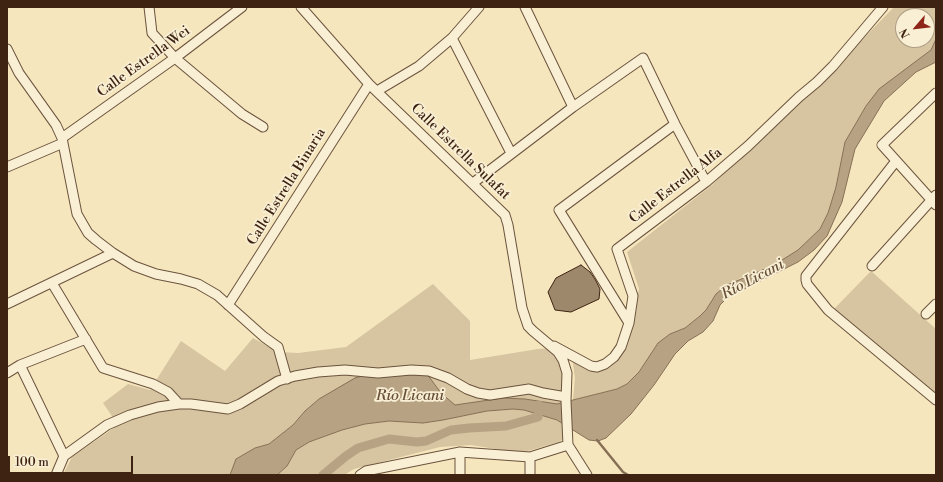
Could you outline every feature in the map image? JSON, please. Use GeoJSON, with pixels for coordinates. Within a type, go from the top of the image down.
{"type":"FeatureCollection","features":[{"type":"Feature","properties":{"kind":"street"},"geometry":{"type":"LineString","coordinates":[[148,7],[152,33],[175,58],[242,114],[263,127]]}},
{"type":"Feature","properties":{"kind":"street","name":"Calle Estrella Wei"},"geometry":{"type":"LineString","coordinates":[[7,167],[62,141],[242,7]]}},
{"type":"Feature","properties":{"kind":"street","name":"Calle Estrella Sulafat"},"geometry":{"type":"LineString","coordinates":[[301,7],[369,84],[378,91],[505,215],[522,308],[528,326],[533,332],[558,352],[563,360],[567,374],[566,399],[568,445],[587,475]]}},
{"type":"Feature","properties":{"kind":"street"},"geometry":{"type":"LineString","coordinates":[[378,91],[419,66],[452,38],[479,7]]}},
{"type":"Feature","properties":{"kind":"street"},"geometry":{"type":"LineString","coordinates":[[525,7],[573,107]]}},
{"type":"Feature","properties":{"kind":"street","name":"Calle Estrella Alfa"},"geometry":{"type":"LineString","coordinates":[[547,342],[591,366],[605,364],[614,357],[621,346],[629,323],[633,296],[617,249],[706,182],[748,146],[833,66],[878,8]]}},
{"type":"Feature","properties":{"kind":"street"},"geometry":{"type":"LineString","coordinates":[[452,38],[511,154]]}},
{"type":"Feature","properties":{"kind":"street"},"geometry":{"type":"LineString","coordinates":[[7,49],[19,74],[56,125],[62,141],[77,214],[88,233],[113,253],[134,266],[156,274],[198,284],[217,295],[228,306],[278,347],[287,378]]}},
{"type":"Feature","properties":{"kind":"street"},"geometry":{"type":"LineString","coordinates":[[473,183],[573,107],[643,58],[675,124],[706,182]]}},
{"type":"Feature","properties":{"kind":"street","name":"Calle Estrella Binaria"},"geometry":{"type":"LineString","coordinates":[[228,306],[369,84]]}},
{"type":"Feature","properties":{"kind":"street"},"geometry":{"type":"LineString","coordinates":[[872,266],[934,200],[882,145],[936,93]]}},
{"type":"Feature","properties":{"kind":"street"},"geometry":{"type":"LineString","coordinates":[[629,323],[559,210],[675,124]]}},
{"type":"Feature","properties":{"kind":"street"},"geometry":{"type":"LineString","coordinates":[[896,161],[806,276],[806,280],[807,284],[828,310],[936,400]]}},
{"type":"Feature","properties":{"kind":"street"},"geometry":{"type":"LineString","coordinates":[[7,304],[113,253]]}},
{"type":"Feature","properties":{"kind":"street"},"geometry":{"type":"LineString","coordinates":[[52,283],[103,368],[153,384],[168,392],[179,404]]}},
{"type":"Feature","properties":{"kind":"street"},"geometry":{"type":"LineString","coordinates":[[926,314],[936,304]]}},
{"type":"Feature","properties":{"kind":"street"},"geometry":{"type":"LineString","coordinates":[[7,373],[20,365],[86,339]]}},
{"type":"Feature","properties":{"kind":"street"},"geometry":{"type":"LineString","coordinates":[[20,365],[64,456]]}},
{"type":"Feature","properties":{"kind":"street"},"geometry":{"type":"LineString","coordinates":[[56,475],[64,456],[107,425],[130,415],[158,407],[179,404],[191,404],[228,409],[240,404],[278,381],[318,372],[335,370],[378,373],[411,370],[429,371],[448,378],[466,389],[478,393],[490,395],[529,389],[566,399]]}},
{"type":"Feature","properties":{"kind":"street"},"geometry":{"type":"LineString","coordinates":[[365,474],[460,452],[530,457],[568,445]]}},
{"type":"Feature","properties":{"kind":"street"},"geometry":{"type":"LineString","coordinates":[[460,452],[460,475]]}},
{"type":"Feature","properties":{"kind":"street"},"geometry":{"type":"LineString","coordinates":[[530,457],[530,475]]}},
{"type":"Feature","properties":{"kind":"shaded area"},"geometry":{"type":"Polygon","coordinates":[[[894,7],[936,7],[935,41],[935,8],[895,8],[895,48],[932,48],[894,79],[866,106],[845,142],[836,187],[828,213],[820,229],[798,250],[774,265],[740,278],[716,294],[706,310],[700,316],[685,328],[670,334],[658,343],[639,372],[627,384],[617,389],[573,400],[575,378],[572,357],[606,368],[618,360],[624,350],[639,289],[627,252],[712,185],[828,75],[894,7]]]}},
{"type":"Feature","properties":{"kind":"shaded area"},"geometry":{"type":"Polygon","coordinates":[[[871,271],[936,329],[936,394],[834,309],[871,271]]]}},
{"type":"Feature","properties":{"kind":"shaded area"},"geometry":{"type":"Polygon","coordinates":[[[433,284],[470,321],[470,360],[553,348],[560,356],[562,371],[562,403],[557,404],[525,399],[503,398],[455,405],[441,393],[427,375],[334,391],[319,399],[305,411],[293,425],[269,444],[255,448],[236,459],[230,475],[63,475],[72,457],[118,425],[103,403],[128,384],[150,390],[181,341],[225,371],[253,338],[278,352],[298,353],[346,347],[433,284]]]}},
{"type":"Feature","properties":{"kind":"shaded area"},"geometry":{"type":"Polygon","coordinates":[[[513,409],[524,410],[562,423],[564,438],[559,442],[521,453],[471,445],[440,447],[354,469],[344,475],[277,475],[287,466],[296,450],[309,442],[342,430],[365,424],[389,421],[423,423],[487,411],[513,409]]]}},
{"type":"Feature","properties":{"kind":"water","name":"Río Licani"},"geometry":{"type":"Polygon","coordinates":[[[936,39],[936,62],[916,72],[884,101],[855,149],[842,202],[827,236],[814,250],[798,262],[728,297],[720,305],[713,321],[703,332],[688,341],[675,354],[654,385],[631,414],[606,438],[598,441],[589,440],[557,420],[524,410],[513,409],[487,411],[423,423],[389,421],[365,424],[342,430],[309,442],[296,450],[287,466],[277,475],[230,475],[236,459],[255,448],[269,444],[293,425],[305,411],[319,399],[355,378],[372,373],[427,374],[441,393],[455,405],[503,398],[525,399],[557,404],[617,389],[627,384],[639,372],[658,343],[670,334],[685,328],[700,316],[706,310],[716,294],[727,285],[774,265],[798,250],[820,229],[828,213],[836,187],[845,142],[866,106],[879,89],[932,48],[935,48],[936,39]]]}},
{"type":"Feature","properties":{"kind":"building"},"geometry":{"type":"Polygon","coordinates":[[[581,265],[590,272],[595,279],[600,289],[599,299],[571,312],[555,310],[548,292],[556,278],[581,265]]]}},
{"type":"Feature","properties":{"kind":"waterway"},"geometry":{"type":"LineString","coordinates":[[323,475],[358,448],[389,439],[417,442],[426,441],[451,430],[506,426],[538,417],[539,405]]}},
{"type":"Feature","properties":{"kind":"waterway"},"geometry":{"type":"LineString","coordinates":[[597,440],[623,472],[628,475]]}}]}
